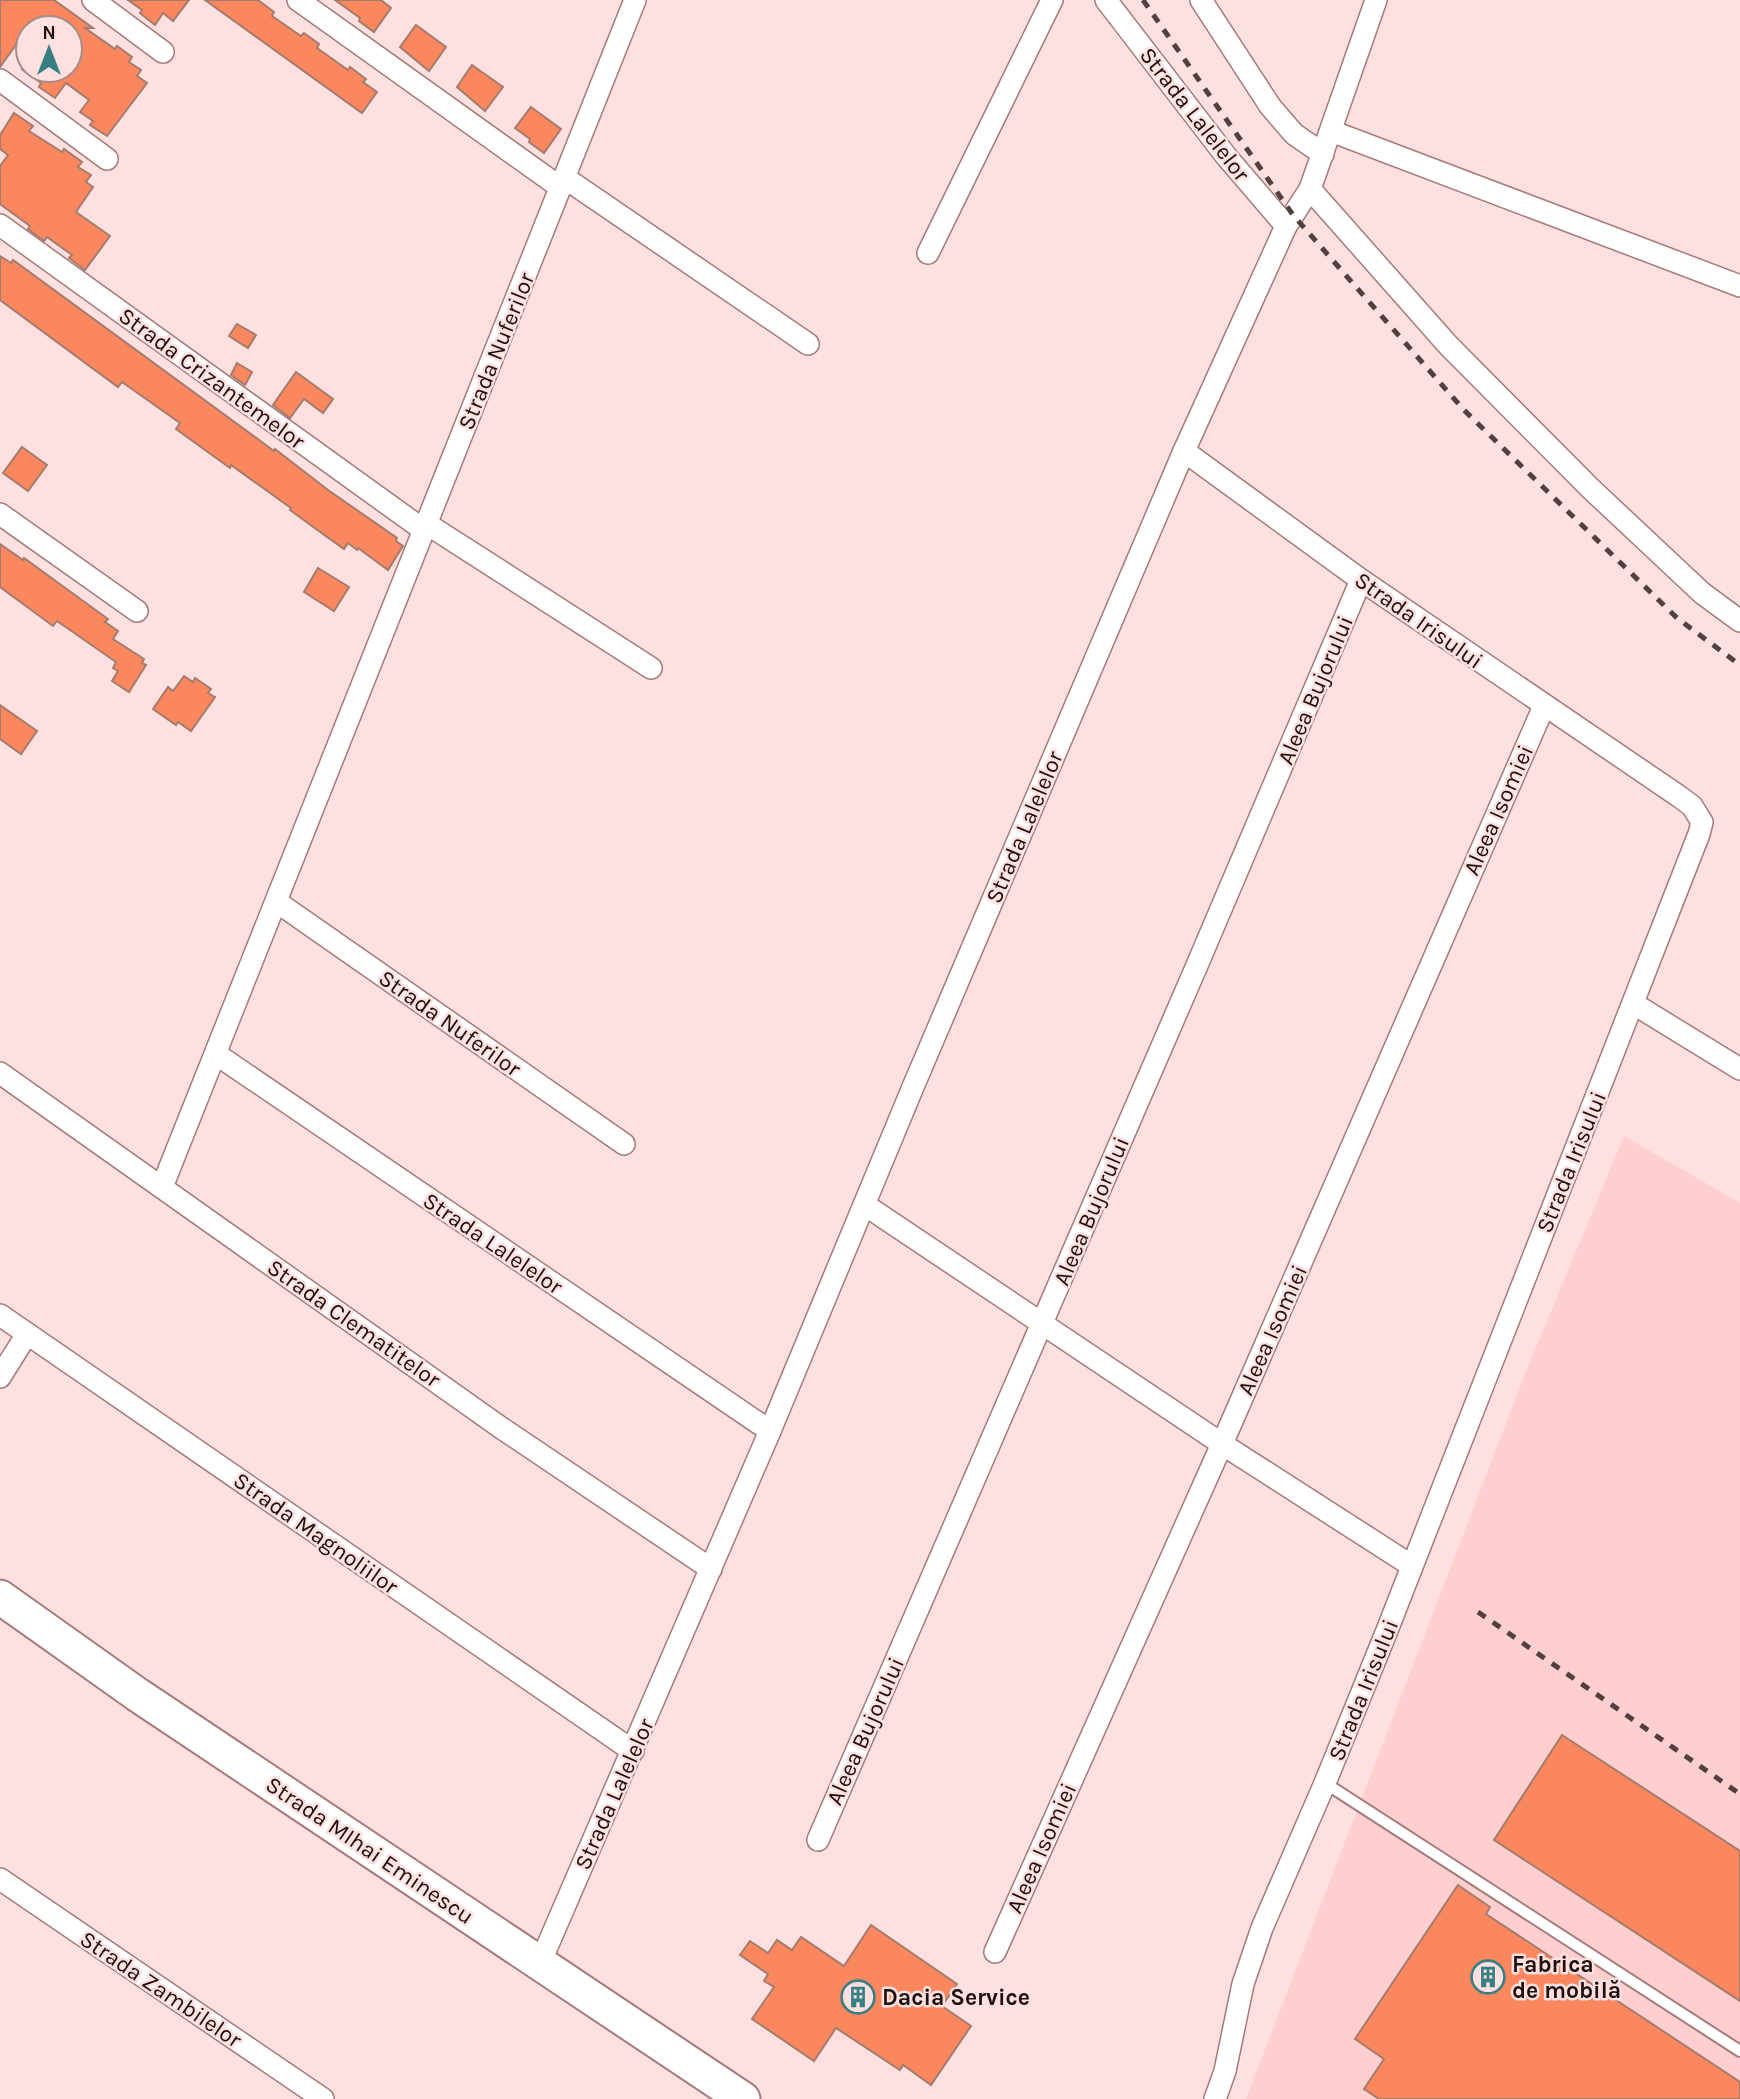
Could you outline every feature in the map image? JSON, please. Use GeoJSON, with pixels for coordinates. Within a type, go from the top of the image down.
{"type":"FeatureCollection","features":[{"type":"Feature","properties":{"kind":"main road","name":"Strada MIhai Eminescu"},"geometry":{"type":"LineString","coordinates":[[0,1597],[138,1695],[743,2099]]}},
{"type":"Feature","properties":{"kind":"street"},"geometry":{"type":"LineString","coordinates":[[93,0],[163,52]]}},
{"type":"Feature","properties":{"kind":"street"},"geometry":{"type":"LineString","coordinates":[[298,0],[563,183],[808,344]]}},
{"type":"Feature","properties":{"kind":"street","name":"Strada Nuferilor"},"geometry":{"type":"LineString","coordinates":[[162,1187],[635,0]]}},
{"type":"Feature","properties":{"kind":"street"},"geometry":{"type":"LineString","coordinates":[[928,253],[1052,0]]}},
{"type":"Feature","properties":{"kind":"street","name":"Strada Lalelelor"},"geometry":{"type":"LineString","coordinates":[[1106,0],[1226,156],[1286,226]]}},
{"type":"Feature","properties":{"kind":"street"},"geometry":{"type":"LineString","coordinates":[[1201,0],[1270,106],[1294,134],[1323,154]]}},
{"type":"Feature","properties":{"kind":"street","name":"Strada Lalelelor"},"geometry":{"type":"LineString","coordinates":[[540,1963],[770,1431],[1184,451],[1286,226],[1310,189],[1377,0]]}},
{"type":"Feature","properties":{"kind":"street"},"geometry":{"type":"LineString","coordinates":[[0,80],[107,159]]}},
{"type":"Feature","properties":{"kind":"street"},"geometry":{"type":"LineString","coordinates":[[1331,131],[1740,286]]}},
{"type":"Feature","properties":{"kind":"street"},"geometry":{"type":"LineString","coordinates":[[1310,189],[1448,345],[1581,478],[1702,593],[1740,621]]}},
{"type":"Feature","properties":{"kind":"street","name":"Strada Crizantemelor"},"geometry":{"type":"LineString","coordinates":[[0,226],[426,528]]}},
{"type":"Feature","properties":{"kind":"street","name":"Strada Irisului"},"geometry":{"type":"LineString","coordinates":[[1184,451],[1361,580],[1680,797],[1692,806],[1702,822],[1634,1004],[1412,1566],[1251,1958],[1215,2099]]}},
{"type":"Feature","properties":{"kind":"street"},"geometry":{"type":"LineString","coordinates":[[0,514],[137,611]]}},
{"type":"Feature","properties":{"kind":"street"},"geometry":{"type":"LineString","coordinates":[[426,528],[651,668]]}},
{"type":"Feature","properties":{"kind":"street","name":"Aleea Bujorului"},"geometry":{"type":"LineString","coordinates":[[818,1840],[1292,746],[1361,580]]}},
{"type":"Feature","properties":{"kind":"street","name":"Aleea Isomiei"},"geometry":{"type":"LineString","coordinates":[[995,1952],[1222,1444],[1544,706]]}},
{"type":"Feature","properties":{"kind":"street","name":"Strada Nuferilor"},"geometry":{"type":"LineString","coordinates":[[277,902],[624,1144]]}},
{"type":"Feature","properties":{"kind":"street"},"geometry":{"type":"LineString","coordinates":[[1634,1004],[1740,1069]]}},
{"type":"Feature","properties":{"kind":"street","name":"Strada Lalelelor"},"geometry":{"type":"LineString","coordinates":[[216,1054],[770,1431]]}},
{"type":"Feature","properties":{"kind":"street","name":"Strada Clematitelor"},"geometry":{"type":"LineString","coordinates":[[0,1073],[500,1427],[711,1569]]}},
{"type":"Feature","properties":{"kind":"street"},"geometry":{"type":"LineString","coordinates":[[865,1205],[1222,1444],[1412,1566]]}},
{"type":"Feature","properties":{"kind":"street","name":"Strada Magnoliilor"},"geometry":{"type":"LineString","coordinates":[[0,1315],[633,1751]]}},
{"type":"Feature","properties":{"kind":"street"},"geometry":{"type":"LineString","coordinates":[[0,1377],[27,1334]]}},
{"type":"Feature","properties":{"kind":"street","name":"Strada Zambilelor"},"geometry":{"type":"LineString","coordinates":[[0,1879],[323,2099]]}},
{"type":"Feature","properties":{"kind":"lane"},"geometry":{"type":"LineString","coordinates":[[1325,1783],[1740,2051]]}},
{"type":"Feature","properties":{"kind":"shaded area"},"geometry":{"type":"Polygon","coordinates":[[[1624,1136],[1740,1203],[1740,2099],[1246,2099],[1527,1369],[1624,1136]]]}},
{"type":"Feature","properties":{"kind":"building"},"geometry":{"type":"Polygon","coordinates":[[[0,0],[54,0],[74,14],[14,14],[14,48],[0,67],[0,0]]]}},
{"type":"Feature","properties":{"kind":"building"},"geometry":{"type":"Polygon","coordinates":[[[128,0],[189,0],[173,21],[163,13],[155,25],[140,13],[142,10],[128,0]]]}},
{"type":"Feature","properties":{"kind":"building"},"geometry":{"type":"Polygon","coordinates":[[[205,0],[258,0],[274,12],[272,16],[301,36],[304,33],[319,44],[317,48],[348,70],[350,67],[366,79],[363,82],[377,92],[362,113],[205,0]]]}},
{"type":"Feature","properties":{"kind":"building"},"geometry":{"type":"Polygon","coordinates":[[[335,0],[381,0],[391,8],[374,32],[335,0]]]}},
{"type":"Feature","properties":{"kind":"building"},"geometry":{"type":"Polygon","coordinates":[[[84,22],[93,28],[85,28],[115,49],[117,46],[132,57],[129,62],[141,70],[137,76],[147,83],[107,136],[90,125],[93,121],[80,112],[89,100],[67,84],[84,84],[84,22]]]}},
{"type":"Feature","properties":{"kind":"building"},"geometry":{"type":"Polygon","coordinates":[[[416,25],[446,47],[429,71],[400,47],[416,25]]]}},
{"type":"Feature","properties":{"kind":"building"},"geometry":{"type":"Polygon","coordinates":[[[472,65],[503,87],[485,111],[457,87],[472,65]]]}},
{"type":"Feature","properties":{"kind":"building"},"geometry":{"type":"Polygon","coordinates":[[[40,84],[65,84],[55,98],[39,87],[40,84]]]}},
{"type":"Feature","properties":{"kind":"building"},"geometry":{"type":"Polygon","coordinates":[[[531,107],[561,129],[544,153],[515,128],[531,107]]]}},
{"type":"Feature","properties":{"kind":"building"},"geometry":{"type":"Polygon","coordinates":[[[14,113],[33,126],[29,131],[62,152],[64,149],[82,162],[78,167],[91,175],[86,182],[93,187],[76,212],[110,236],[85,270],[69,258],[72,255],[47,237],[44,241],[28,229],[30,226],[0,204],[0,166],[8,155],[0,149],[0,135],[14,113]]]}},
{"type":"Feature","properties":{"kind":"building"},"geometry":{"type":"Polygon","coordinates":[[[0,256],[11,263],[13,260],[397,538],[396,541],[403,546],[388,570],[348,543],[344,549],[231,465],[230,468],[176,429],[180,423],[122,382],[118,387],[0,300],[0,256]]]}},
{"type":"Feature","properties":{"kind":"building"},"geometry":{"type":"Polygon","coordinates":[[[237,324],[256,335],[248,348],[229,336],[237,324]]]}},
{"type":"Feature","properties":{"kind":"building"},"geometry":{"type":"Polygon","coordinates":[[[237,363],[252,372],[245,385],[231,375],[237,363]]]}},
{"type":"Feature","properties":{"kind":"building"},"geometry":{"type":"Polygon","coordinates":[[[296,372],[333,399],[323,413],[304,399],[290,418],[273,405],[296,372]]]}},
{"type":"Feature","properties":{"kind":"building"},"geometry":{"type":"Polygon","coordinates":[[[22,447],[47,465],[28,491],[3,473],[22,447]]]}},
{"type":"Feature","properties":{"kind":"building"},"geometry":{"type":"Polygon","coordinates":[[[0,544],[23,560],[24,558],[108,619],[105,622],[118,631],[113,639],[144,659],[142,663],[146,665],[129,692],[112,681],[118,671],[113,668],[116,662],[57,621],[53,626],[0,587],[0,544]]]}},
{"type":"Feature","properties":{"kind":"building"},"geometry":{"type":"Polygon","coordinates":[[[318,568],[349,587],[334,611],[304,592],[318,568]]]}},
{"type":"Feature","properties":{"kind":"building"},"geometry":{"type":"Polygon","coordinates":[[[184,676],[193,682],[195,678],[211,689],[208,693],[215,697],[191,731],[178,722],[176,725],[153,709],[168,687],[173,691],[184,676]]]}},
{"type":"Feature","properties":{"kind":"building"},"geometry":{"type":"Polygon","coordinates":[[[0,705],[37,731],[21,754],[0,739],[0,705]]]}},
{"type":"Feature","properties":{"kind":"building"},"geometry":{"type":"Polygon","coordinates":[[[1562,1735],[1740,1851],[1740,2001],[1494,1840],[1562,1735]]]}},
{"type":"Feature","properties":{"kind":"building","name":"Fabrica de mobilă"},"geometry":{"type":"Polygon","coordinates":[[[1458,1885],[1490,1907],[1486,1914],[1740,2082],[1740,2099],[1379,2099],[1364,2089],[1384,2059],[1355,2039],[1458,1885]]]}},
{"type":"Feature","properties":{"kind":"building","name":"Dacia Service"},"geometry":{"type":"Polygon","coordinates":[[[871,1925],[957,1984],[942,2006],[971,2026],[931,2085],[903,2065],[900,2070],[836,2028],[814,2061],[752,2019],[774,1987],[764,1981],[768,1974],[740,1955],[750,1941],[768,1953],[777,1940],[792,1950],[801,1937],[844,1966],[871,1925]]]}},
{"type":"Feature","properties":{"kind":"railway"},"geometry":{"type":"LineString","coordinates":[[1143,0],[1293,215],[1464,410],[1677,618],[1740,665]]}},
{"type":"Feature","properties":{"kind":"railway"},"geometry":{"type":"LineString","coordinates":[[1478,1612],[1740,1794]]}},
{"type":"Feature","properties":{"kind":"place","name":"Fabrica de mobilă"},"geometry":{"type":"Point","coordinates":[1488,1977]}},
{"type":"Feature","properties":{"kind":"place","name":"Dacia Service"},"geometry":{"type":"Point","coordinates":[858,1997]}}]}
